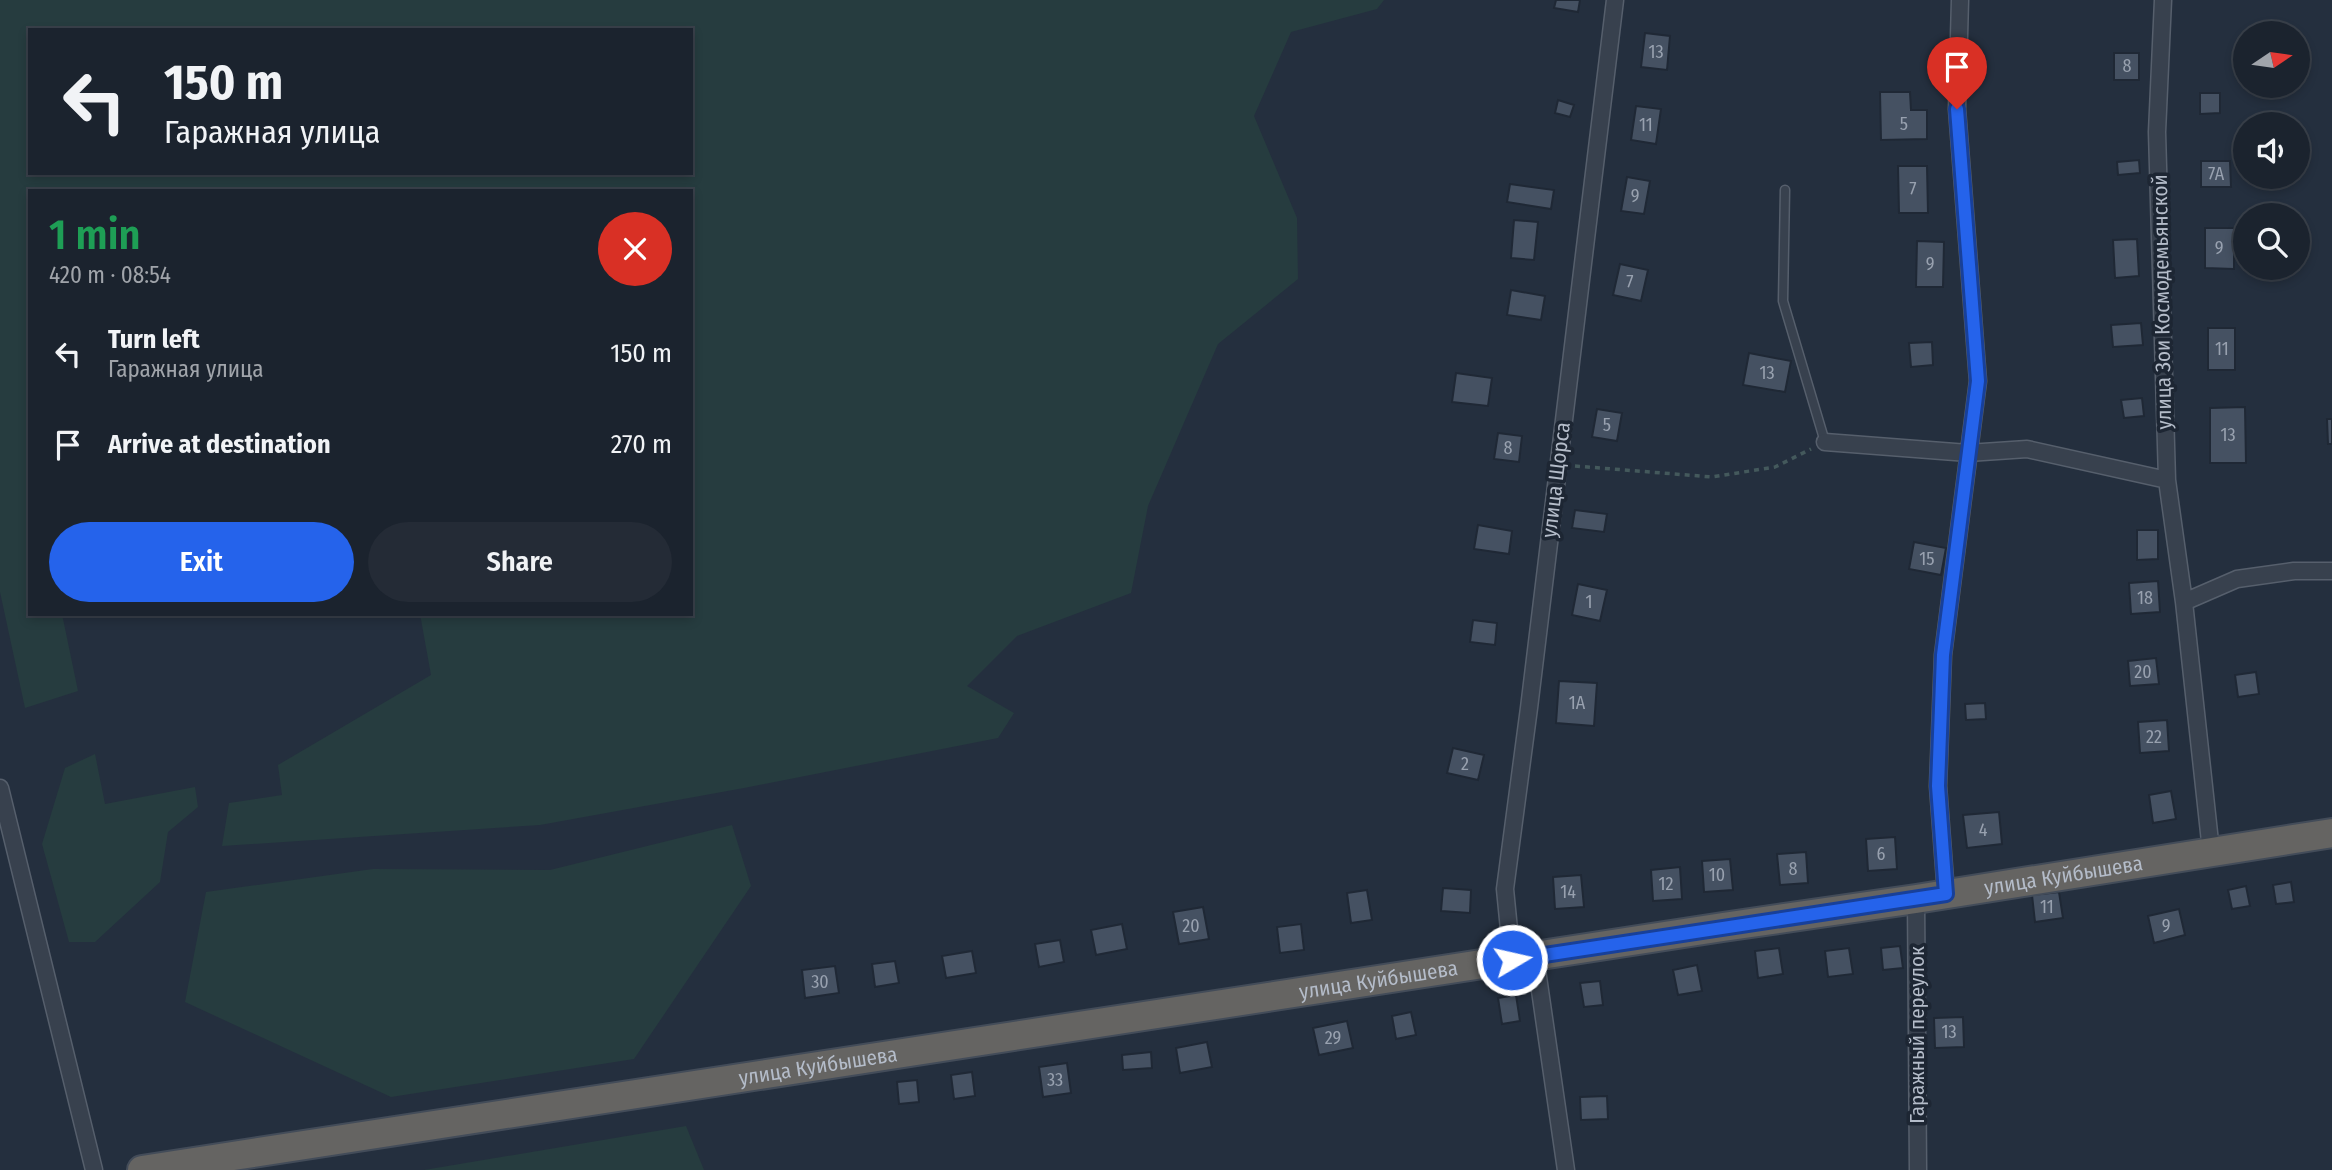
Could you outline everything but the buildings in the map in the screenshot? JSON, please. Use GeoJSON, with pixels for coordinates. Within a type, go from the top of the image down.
{"type":"FeatureCollection","features":[{"type":"Feature","properties":{"kind":"highway","name":"улица Куйбышева"},"geometry":{"type":"LineString","coordinates":[[142,1170],[2332,833]]}},
{"type":"Feature","properties":{"kind":"street","name":"улица Щорса"},"geometry":{"type":"LineString","coordinates":[[1566,1170],[1523,958],[1505,889],[1615,0]]}},
{"type":"Feature","properties":{"kind":"street"},"geometry":{"type":"LineString","coordinates":[[1946,894],[1938,786],[1943,655],[1978,381],[1957,109],[1960,0]]}},
{"type":"Feature","properties":{"kind":"street","name":"улица Зои Космодемьянской"},"geometry":{"type":"LineString","coordinates":[[2162,0],[2157,132],[2166,480],[2184,602],[2211,851]]}},
{"type":"Feature","properties":{"kind":"street"},"geometry":{"type":"LineString","coordinates":[[1825,442],[1968,453],[2026,449],[2166,480]]}},
{"type":"Feature","properties":{"kind":"street"},"geometry":{"type":"LineString","coordinates":[[2184,602],[2236,579],[2294,571],[2332,571]]}},
{"type":"Feature","properties":{"kind":"street"},"geometry":{"type":"LineString","coordinates":[[0,789],[94,1170]]}},
{"type":"Feature","properties":{"kind":"street","name":"Гаражный переулок"},"geometry":{"type":"LineString","coordinates":[[1916,899],[1918,1170]]}},
{"type":"Feature","properties":{"kind":"lane"},"geometry":{"type":"LineString","coordinates":[[1785,190],[1783,302],[1825,442]]}},
{"type":"Feature","properties":{"kind":"path"},"geometry":{"type":"LineString","coordinates":[[1558,465],[1712,477],[1775,467],[1825,442]]}},
{"type":"Feature","properties":{"kind":"green space"},"geometry":{"type":"Polygon","coordinates":[[[0,0],[1384,0],[1377,9],[1291,32],[1254,116],[1297,218],[1298,279],[1218,344],[1148,506],[1131,593],[1017,636],[967,686],[1014,713],[998,738],[540,825],[222,846],[229,803],[282,795],[278,765],[431,675],[420,616],[693,616],[693,189],[28,189],[28,616],[62,616],[78,691],[25,708],[0,592],[0,0]]]}},
{"type":"Feature","properties":{"kind":"green space"},"geometry":{"type":"Polygon","coordinates":[[[95,754],[105,804],[195,787],[198,807],[168,832],[160,882],[95,942],[69,942],[42,844],[65,768],[95,754]]]}},
{"type":"Feature","properties":{"kind":"green space"},"geometry":{"type":"Polygon","coordinates":[[[732,825],[751,886],[634,1059],[391,1097],[185,1002],[206,892],[373,869],[550,870],[732,825]]]}},
{"type":"Feature","properties":{"kind":"green space"},"geometry":{"type":"Polygon","coordinates":[[[686,1126],[704,1170],[424,1170],[686,1126]]]}},
{"type":"Feature","properties":{"kind":"route"},"geometry":{"type":"LineString","coordinates":[[1512,960],[1946,894],[1938,786],[1943,655],[1978,381],[1957,109]]}}]}
